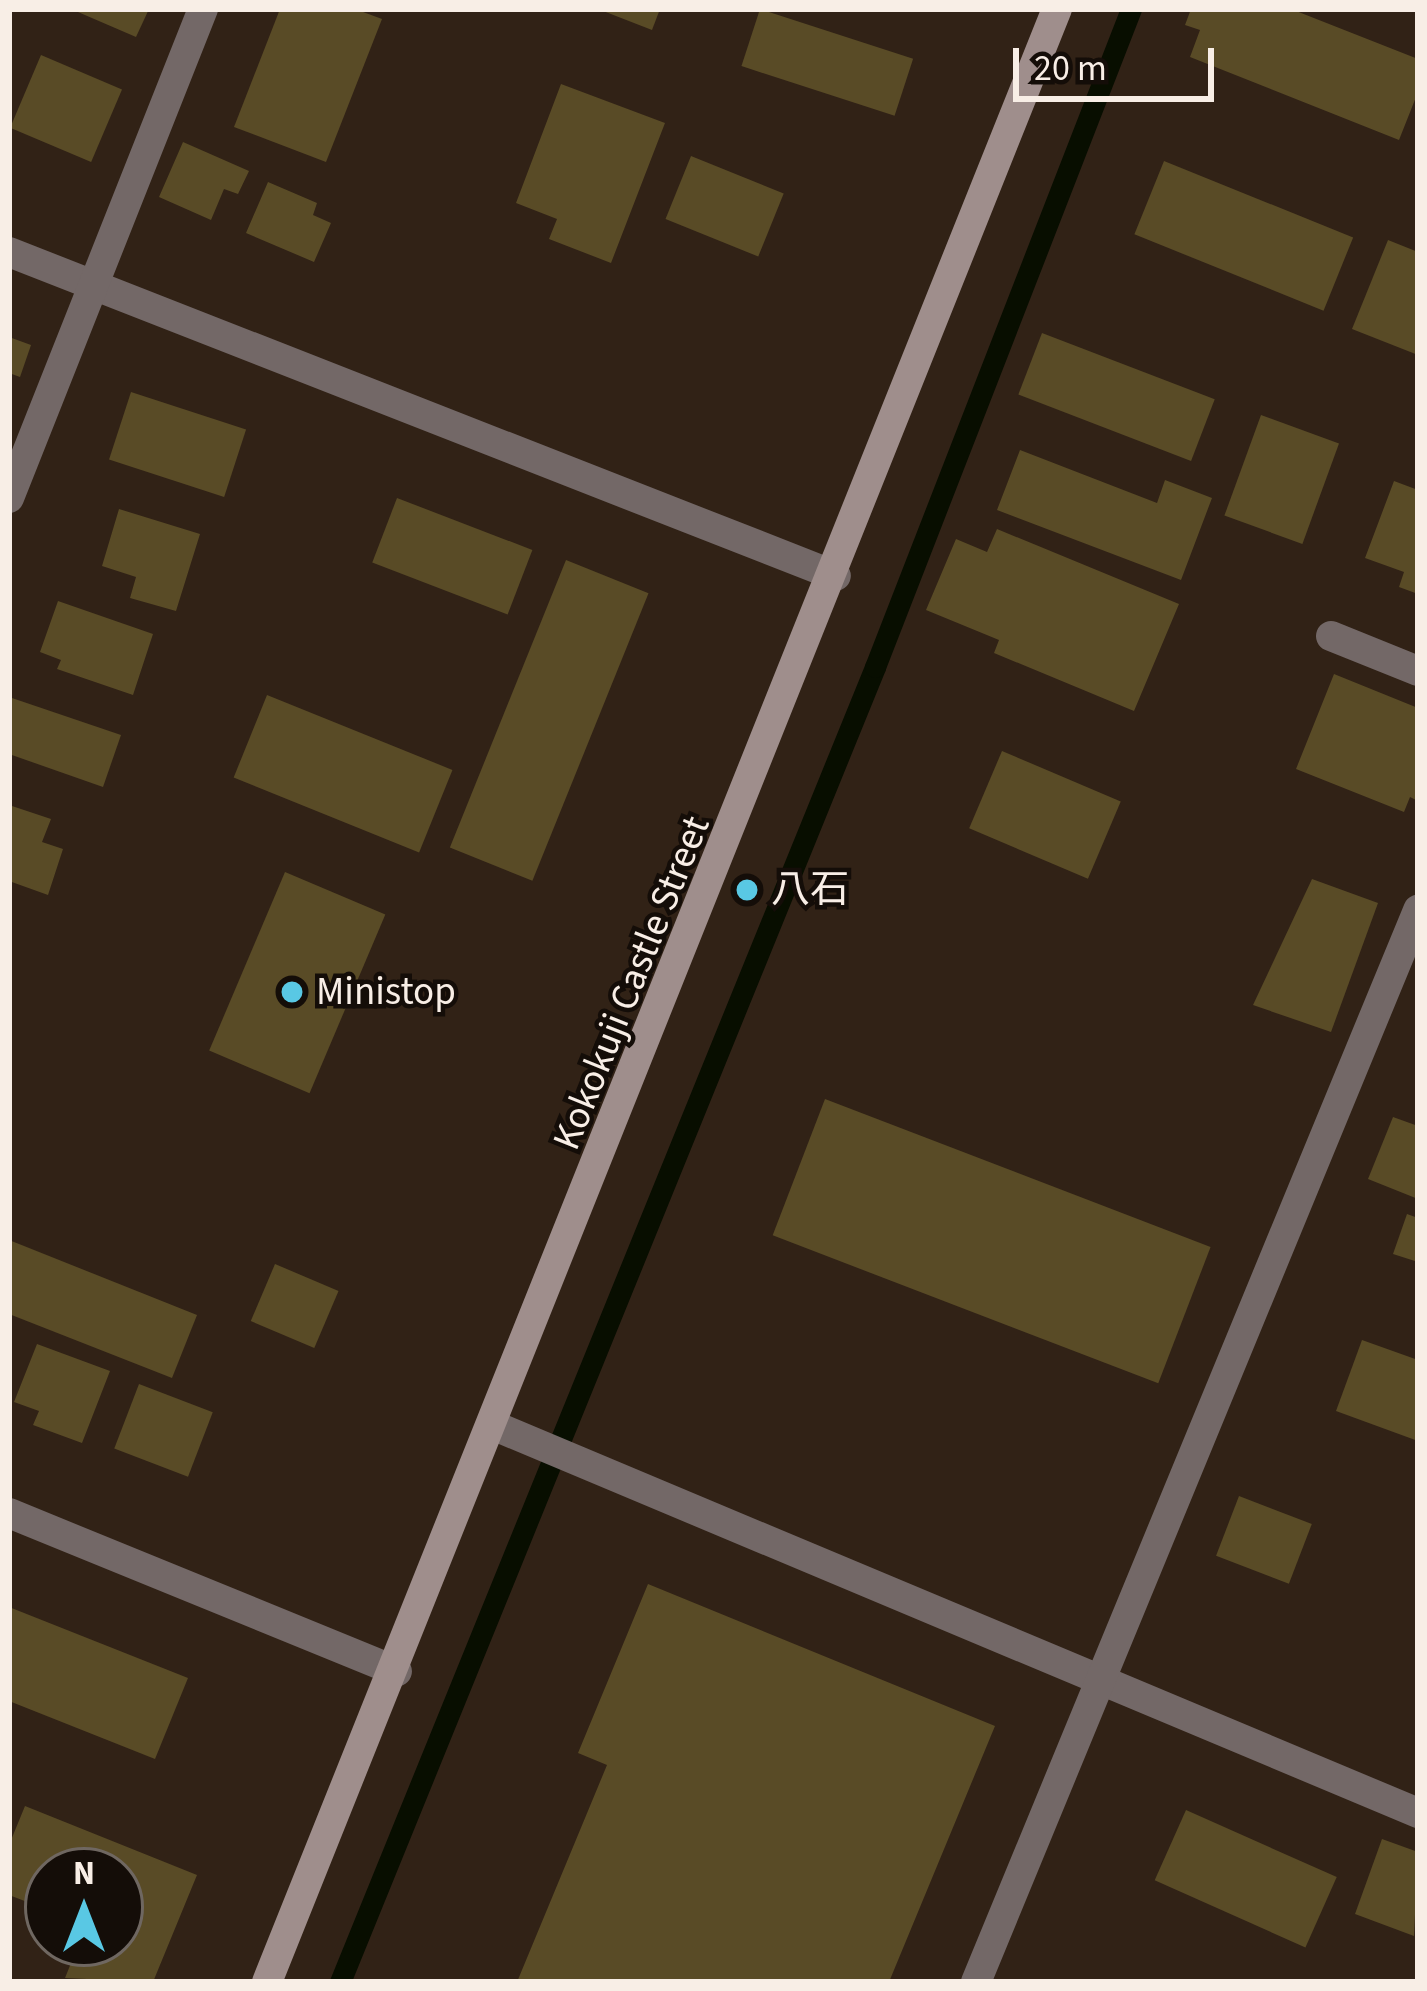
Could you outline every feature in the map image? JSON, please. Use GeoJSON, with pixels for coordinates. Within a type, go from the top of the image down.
{"type":"FeatureCollection","features":[{"type":"Feature","properties":{"kind":"main road","name":"Kokokuji Castle Street"},"geometry":{"type":"LineString","coordinates":[[267,1982],[506,1431],[1057,9]]}},
{"type":"Feature","properties":{"kind":"street"},"geometry":{"type":"LineString","coordinates":[[9,498],[203,9]]}},
{"type":"Feature","properties":{"kind":"street"},"geometry":{"type":"LineString","coordinates":[[9,252],[836,576]]}},
{"type":"Feature","properties":{"kind":"street"},"geometry":{"type":"LineString","coordinates":[[1331,635],[1418,670]]}},
{"type":"Feature","properties":{"kind":"street"},"geometry":{"type":"LineString","coordinates":[[976,1982],[1105,1682],[1416,923]]}},
{"type":"Feature","properties":{"kind":"street"},"geometry":{"type":"LineString","coordinates":[[506,1431],[1418,1813]]}},
{"type":"Feature","properties":{"kind":"street"},"geometry":{"type":"LineString","coordinates":[[9,1513],[398,1671]]}},
{"type":"Feature","properties":{"kind":"building"},"geometry":{"type":"Polygon","coordinates":[[[71,9],[149,9],[136,37],[71,9]]]}},
{"type":"Feature","properties":{"kind":"building"},"geometry":{"type":"Polygon","coordinates":[[[280,9],[355,9],[382,19],[326,162],[234,127],[280,9]]]}},
{"type":"Feature","properties":{"kind":"building"},"geometry":{"type":"Polygon","coordinates":[[[598,9],[660,9],[652,30],[598,9]]]}},
{"type":"Feature","properties":{"kind":"building"},"geometry":{"type":"Polygon","coordinates":[[[760,9],[913,59],[895,116],[741,66],[760,9]]]}},
{"type":"Feature","properties":{"kind":"building"},"geometry":{"type":"Polygon","coordinates":[[[1191,9],[1291,9],[1418,59],[1418,92],[1399,140],[1190,57],[1200,30],[1185,25],[1191,9]]]}},
{"type":"Feature","properties":{"kind":"building"},"geometry":{"type":"Polygon","coordinates":[[[41,55],[122,89],[91,162],[10,128],[41,55]]]}},
{"type":"Feature","properties":{"kind":"building"},"geometry":{"type":"Polygon","coordinates":[[[561,84],[665,123],[611,263],[549,239],[557,219],[516,203],[561,84]]]}},
{"type":"Feature","properties":{"kind":"building"},"geometry":{"type":"Polygon","coordinates":[[[183,142],[249,171],[238,194],[224,189],[211,220],[159,197],[183,142]]]}},
{"type":"Feature","properties":{"kind":"building"},"geometry":{"type":"Polygon","coordinates":[[[691,156],[784,193],[758,257],[666,219],[691,156]]]}},
{"type":"Feature","properties":{"kind":"building"},"geometry":{"type":"Polygon","coordinates":[[[1164,161],[1353,237],[1324,311],[1134,234],[1164,161]]]}},
{"type":"Feature","properties":{"kind":"building"},"geometry":{"type":"Polygon","coordinates":[[[268,182],[317,203],[313,215],[331,223],[314,262],[246,233],[268,182]]]}},
{"type":"Feature","properties":{"kind":"building"},"geometry":{"type":"Polygon","coordinates":[[[1388,240],[1418,252],[1418,355],[1352,329],[1388,240]]]}},
{"type":"Feature","properties":{"kind":"building"},"geometry":{"type":"Polygon","coordinates":[[[1042,333],[1215,399],[1191,461],[1018,395],[1042,333]]]}},
{"type":"Feature","properties":{"kind":"building"},"geometry":{"type":"Polygon","coordinates":[[[9,337],[31,345],[20,377],[9,373],[9,337]]]}},
{"type":"Feature","properties":{"kind":"building"},"geometry":{"type":"Polygon","coordinates":[[[131,392],[246,429],[224,497],[109,460],[131,392]]]}},
{"type":"Feature","properties":{"kind":"building"},"geometry":{"type":"Polygon","coordinates":[[[1261,415],[1339,443],[1302,544],[1224,516],[1261,415]]]}},
{"type":"Feature","properties":{"kind":"building"},"geometry":{"type":"Polygon","coordinates":[[[1020,450],[1157,503],[1165,480],[1212,498],[1181,580],[997,510],[1020,450]]]}},
{"type":"Feature","properties":{"kind":"building"},"geometry":{"type":"Polygon","coordinates":[[[1394,481],[1418,490],[1418,594],[1399,587],[1404,572],[1365,558],[1394,481]]]}},
{"type":"Feature","properties":{"kind":"building"},"geometry":{"type":"Polygon","coordinates":[[[397,498],[532,550],[508,614],[372,562],[397,498]]]}},
{"type":"Feature","properties":{"kind":"building"},"geometry":{"type":"Polygon","coordinates":[[[119,509],[200,534],[176,611],[130,598],[136,577],[102,566],[119,509]]]}},
{"type":"Feature","properties":{"kind":"building"},"geometry":{"type":"Polygon","coordinates":[[[997,529],[1179,604],[1134,711],[994,653],[999,640],[926,610],[956,539],[987,552],[997,529]]]}},
{"type":"Feature","properties":{"kind":"building"},"geometry":{"type":"Polygon","coordinates":[[[566,560],[649,593],[532,881],[450,847],[566,560]]]}},
{"type":"Feature","properties":{"kind":"building"},"geometry":{"type":"Polygon","coordinates":[[[58,601],[153,634],[133,695],[57,669],[61,660],[40,652],[58,601]]]}},
{"type":"Feature","properties":{"kind":"building"},"geometry":{"type":"Polygon","coordinates":[[[1334,674],[1418,708],[1418,801],[1410,797],[1404,812],[1296,769],[1334,674]]]}},
{"type":"Feature","properties":{"kind":"building"},"geometry":{"type":"Polygon","coordinates":[[[267,695],[452,770],[419,852],[234,778],[267,695]]]}},
{"type":"Feature","properties":{"kind":"building"},"geometry":{"type":"Polygon","coordinates":[[[9,697],[121,735],[103,787],[9,754],[9,697]]]}},
{"type":"Feature","properties":{"kind":"building"},"geometry":{"type":"Polygon","coordinates":[[[1002,751],[1121,801],[1088,879],[969,828],[1002,751]]]}},
{"type":"Feature","properties":{"kind":"building"},"geometry":{"type":"Polygon","coordinates":[[[9,805],[51,819],[42,842],[63,849],[48,895],[9,881],[9,805]]]}},
{"type":"Feature","properties":{"kind":"building"},"geometry":{"type":"Polygon","coordinates":[[[285,872],[385,915],[310,1093],[209,1051],[285,872]]]}},
{"type":"Feature","properties":{"kind":"building"},"geometry":{"type":"Polygon","coordinates":[[[1312,879],[1378,903],[1331,1032],[1253,1005],[1312,879]]]}},
{"type":"Feature","properties":{"kind":"building"},"geometry":{"type":"Polygon","coordinates":[[[825,1099],[1211,1247],[1158,1383],[773,1235],[825,1099]]]}},
{"type":"Feature","properties":{"kind":"building"},"geometry":{"type":"Polygon","coordinates":[[[1393,1117],[1418,1126],[1418,1199],[1368,1179],[1393,1117]]]}},
{"type":"Feature","properties":{"kind":"building"},"geometry":{"type":"Polygon","coordinates":[[[1407,1214],[1418,1218],[1418,1262],[1393,1254],[1407,1214]]]}},
{"type":"Feature","properties":{"kind":"building"},"geometry":{"type":"Polygon","coordinates":[[[9,1240],[197,1315],[172,1378],[9,1314],[9,1240]]]}},
{"type":"Feature","properties":{"kind":"building"},"geometry":{"type":"Polygon","coordinates":[[[275,1264],[339,1291],[314,1348],[251,1321],[275,1264]]]}},
{"type":"Feature","properties":{"kind":"building"},"geometry":{"type":"Polygon","coordinates":[[[1362,1340],[1418,1360],[1418,1441],[1336,1411],[1362,1340]]]}},
{"type":"Feature","properties":{"kind":"building"},"geometry":{"type":"Polygon","coordinates":[[[37,1344],[110,1371],[82,1443],[33,1425],[39,1411],[14,1402],[37,1344]]]}},
{"type":"Feature","properties":{"kind":"building"},"geometry":{"type":"Polygon","coordinates":[[[139,1384],[213,1412],[188,1477],[114,1448],[139,1384]]]}},
{"type":"Feature","properties":{"kind":"building"},"geometry":{"type":"Polygon","coordinates":[[[1239,1496],[1312,1524],[1289,1584],[1216,1556],[1239,1496]]]}},
{"type":"Feature","properties":{"kind":"building"},"geometry":{"type":"Polygon","coordinates":[[[648,1584],[995,1726],[889,1982],[517,1982],[607,1765],[578,1753],[648,1584]]]}},
{"type":"Feature","properties":{"kind":"building"},"geometry":{"type":"Polygon","coordinates":[[[9,1607],[188,1678],[155,1759],[9,1701],[9,1607]]]}},
{"type":"Feature","properties":{"kind":"building"},"geometry":{"type":"Polygon","coordinates":[[[25,1806],[127,1847],[24,1847],[24,1901],[9,1895],[9,1845],[25,1806]]]}},
{"type":"Feature","properties":{"kind":"building"},"geometry":{"type":"Polygon","coordinates":[[[1186,1810],[1337,1877],[1305,1947],[1155,1880],[1186,1810]]]}},
{"type":"Feature","properties":{"kind":"building"},"geometry":{"type":"Polygon","coordinates":[[[1382,1839],[1418,1852],[1414,1936],[1355,1914],[1382,1839]]]}},
{"type":"Feature","properties":{"kind":"building"},"geometry":{"type":"Polygon","coordinates":[[[144,1854],[197,1875],[153,1982],[65,1978],[69,1967],[144,1967],[144,1854]]]}},
{"type":"Feature","properties":{"kind":"waterway"},"geometry":{"type":"LineString","coordinates":[[340,1982],[875,667],[1131,9]]}},
{"type":"Feature","properties":{"kind":"place","name":"八石"},"geometry":{"type":"Point","coordinates":[747,890]}},
{"type":"Feature","properties":{"kind":"place","name":"Ministop"},"geometry":{"type":"Point","coordinates":[292,992]}}]}
